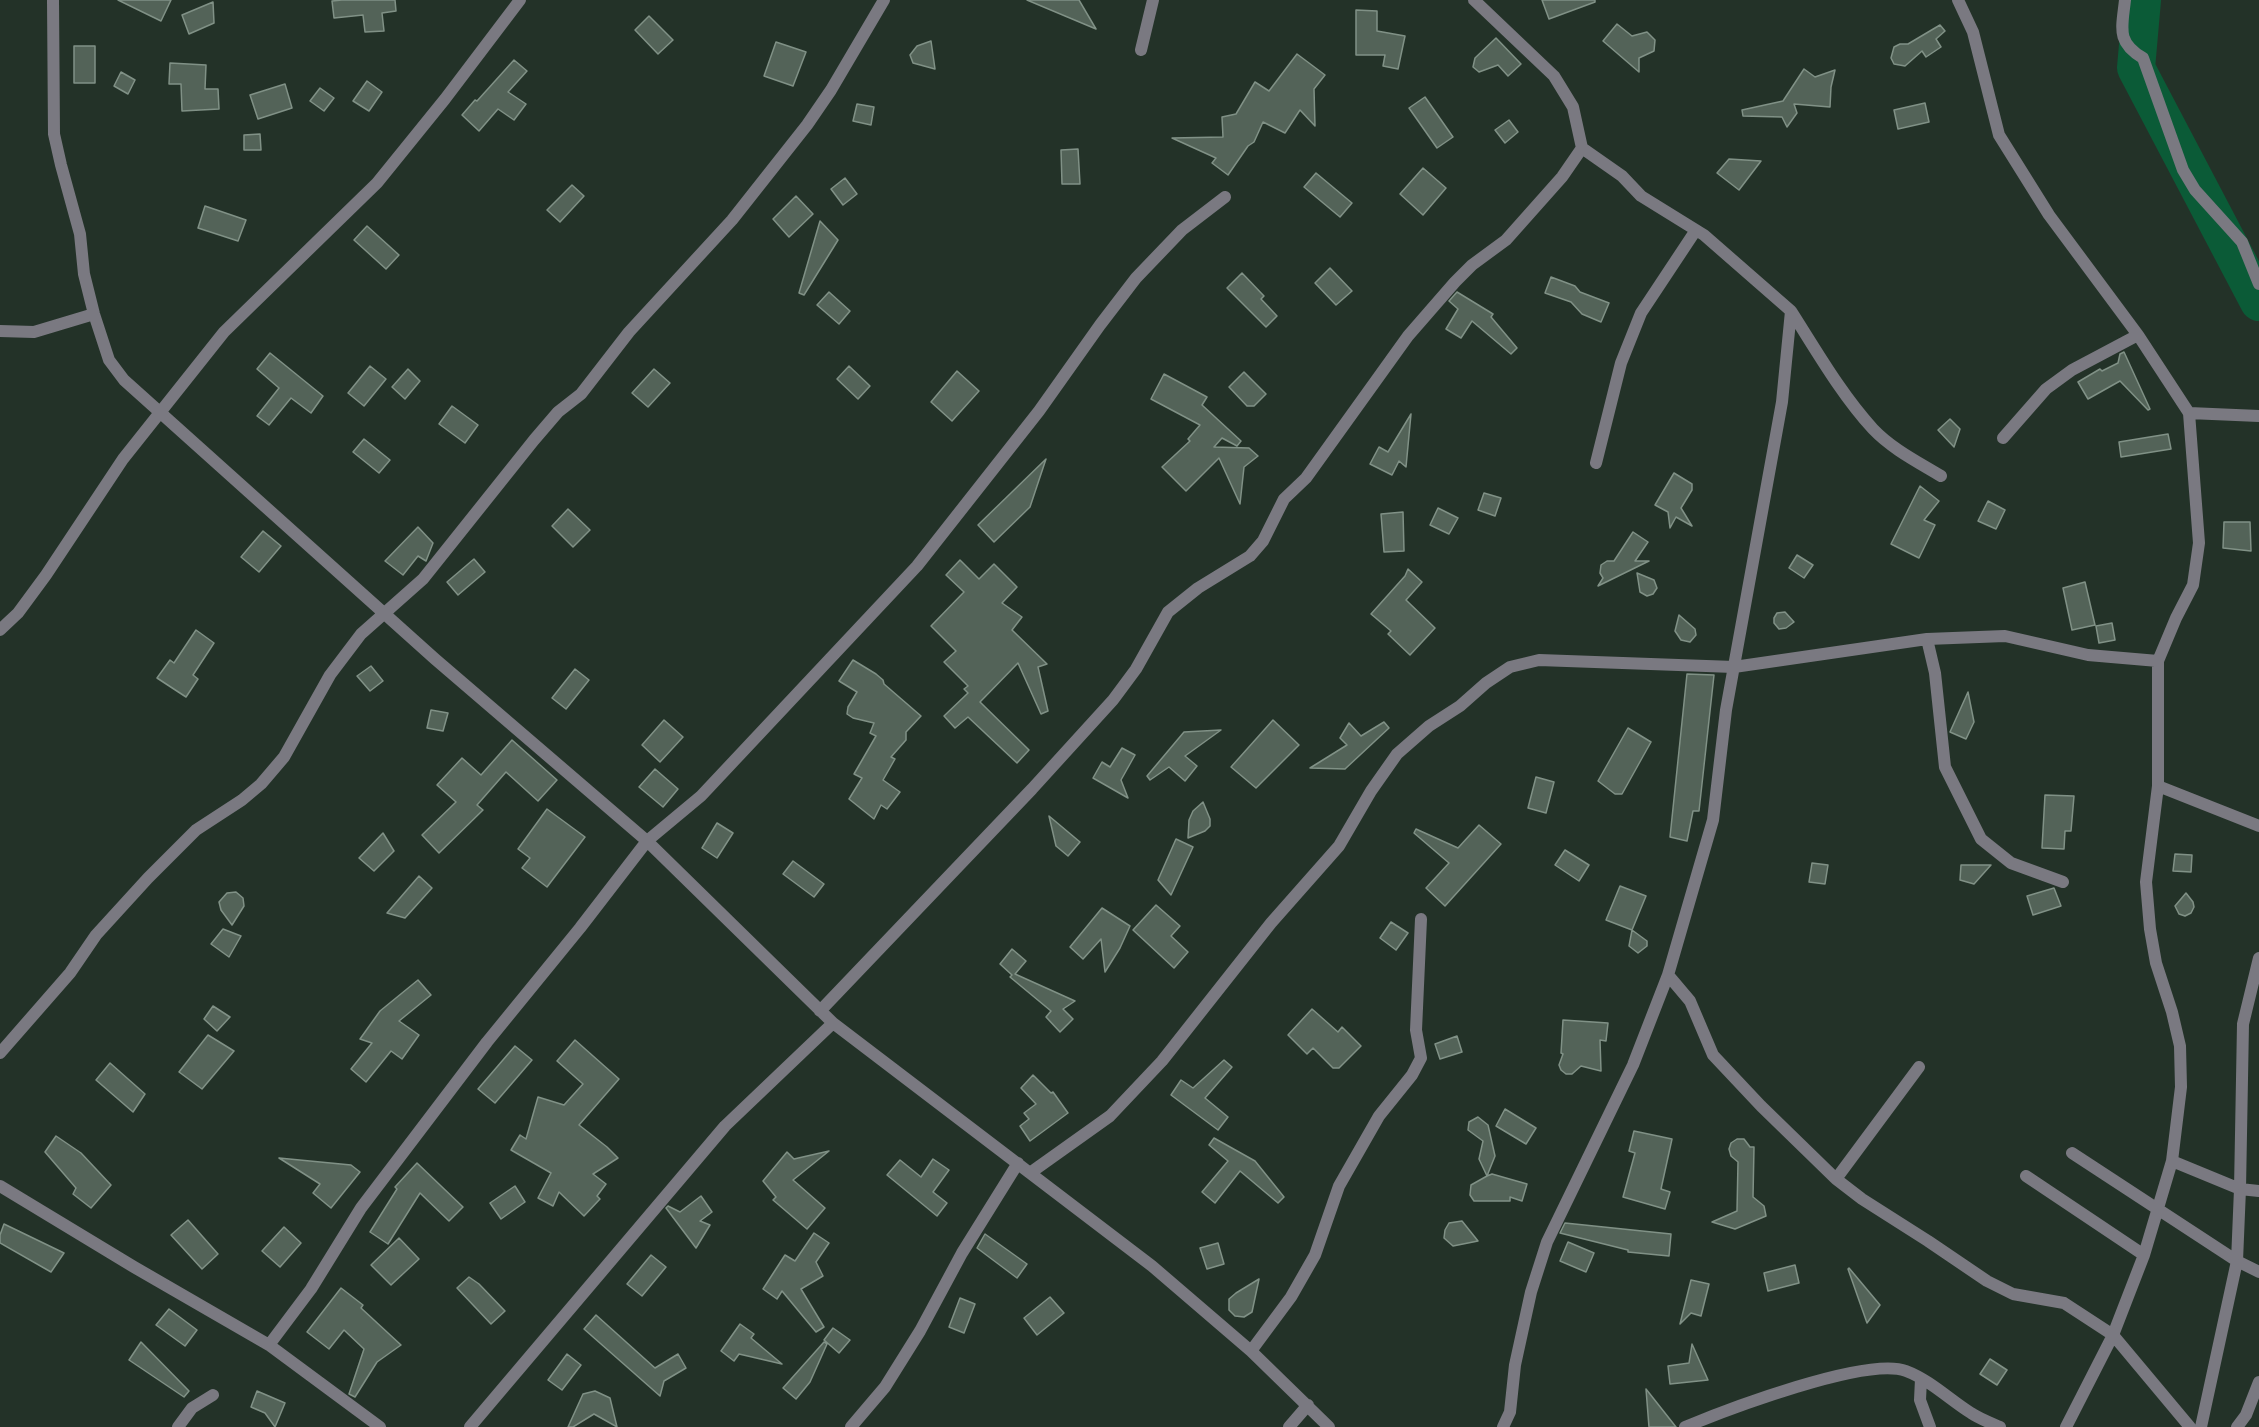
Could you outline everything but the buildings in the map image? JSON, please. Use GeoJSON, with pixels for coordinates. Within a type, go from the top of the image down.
{"type":"FeatureCollection","features":[{"type":"Feature","properties":{"kind":"street"},"geometry":{"type":"LineString","coordinates":[[53,0],[54,134],[80,234],[84,274],[94,314],[110,360],[124,380],[444,666],[647,841],[833,1023],[1152,1266],[1251,1351],[1329,1427]]}},
{"type":"Feature","properties":{"kind":"street"},"geometry":{"type":"LineString","coordinates":[[1,629],[18,613],[46,574],[123,459],[224,332],[377,183],[445,99],[519,0]]}},
{"type":"Feature","properties":{"kind":"street"},"geometry":{"type":"LineString","coordinates":[[0,1053],[70,973],[96,935],[148,879],[196,830],[242,800],[261,784],[284,757],[330,675],[361,634],[423,579],[558,412],[581,394],[629,332],[732,220],[807,125],[831,90],[884,0]]}},
{"type":"Feature","properties":{"kind":"street"},"geometry":{"type":"LineString","coordinates":[[1142,50],[1153,0]]}},
{"type":"Feature","properties":{"kind":"street"},"geometry":{"type":"LineString","coordinates":[[1474,0],[1554,76],[1573,107],[1582,148],[1622,176],[1641,196],[1696,230],[1791,311],[1834,378],[1873,429],[1902,452],[1941,476]]}},
{"type":"Feature","properties":{"kind":"street"},"geometry":{"type":"LineString","coordinates":[[1958,0],[1973,32],[1999,135],[2049,215],[2138,335],[2189,413],[2199,543],[2193,585],[2158,661],[2157,786],[2146,882],[2156,963],[2172,1012],[2180,1047],[2181,1087],[2172,1161],[2144,1255],[2114,1335],[2066,1427]]}},
{"type":"Feature","properties":{"kind":"street"},"geometry":{"type":"LineString","coordinates":[[2126,0],[2121,29],[2124,43],[2143,58],[2183,170],[2195,190],[2242,242],[2259,284]]}},
{"type":"Feature","properties":{"kind":"street"},"geometry":{"type":"LineString","coordinates":[[820,1011],[1113,700],[1136,669],[1168,612],[1198,588],[1250,556],[1263,541],[1284,500],[1306,478],[1408,336],[1472,265],[1506,240],[1562,177],[1582,148]]}},
{"type":"Feature","properties":{"kind":"street"},"geometry":{"type":"LineString","coordinates":[[269,1345],[311,1288],[361,1208],[487,1042],[647,841],[701,796],[917,566],[1039,411],[1100,325],[1137,278],[1182,230],[1225,197]]}},
{"type":"Feature","properties":{"kind":"street"},"geometry":{"type":"LineString","coordinates":[[1596,462],[1621,363],[1641,313],[1696,230]]}},
{"type":"Feature","properties":{"kind":"street"},"geometry":{"type":"LineString","coordinates":[[1503,1427],[1510,1412],[1515,1365],[1531,1292],[1547,1242],[1633,1065],[1668,975],[1713,820],[1726,710],[1782,402],[1791,311]]}},
{"type":"Feature","properties":{"kind":"street"},"geometry":{"type":"LineString","coordinates":[[0,331],[34,332],[94,314]]}},
{"type":"Feature","properties":{"kind":"street"},"geometry":{"type":"LineString","coordinates":[[2003,438],[2029,406],[2055,382],[2072,370],[2138,335]]}},
{"type":"Feature","properties":{"kind":"street"},"geometry":{"type":"LineString","coordinates":[[2189,413],[2259,416]]}},
{"type":"Feature","properties":{"kind":"street"},"geometry":{"type":"LineString","coordinates":[[1030,1173],[1110,1116],[1147,1077],[1271,923],[1339,846],[1371,790],[1397,754],[1429,726],[1460,706],[1486,683],[1510,667],[1539,660],[1734,667],[1926,639],[2006,636],[2088,655],[2158,661]]}},
{"type":"Feature","properties":{"kind":"street"},"geometry":{"type":"LineString","coordinates":[[1926,639],[1935,673],[1945,767],[1982,839],[2011,863],[2063,882]]}},
{"type":"Feature","properties":{"kind":"street"},"geometry":{"type":"LineString","coordinates":[[2157,786],[2259,826]]}},
{"type":"Feature","properties":{"kind":"street"},"geometry":{"type":"LineString","coordinates":[[1251,1351],[1296,1288],[1315,1255],[1339,1186],[1379,1116],[1412,1075],[1421,1058],[1416,1030],[1421,920]]}},
{"type":"Feature","properties":{"kind":"street"},"geometry":{"type":"LineString","coordinates":[[2201,1427],[2237,1261],[2244,1024],[2259,958]]}},
{"type":"Feature","properties":{"kind":"street"},"geometry":{"type":"LineString","coordinates":[[1668,975],[1690,1001],[1713,1056],[1836,1179],[1987,1281],[2013,1294],[2064,1303],[2114,1335],[2190,1427]]}},
{"type":"Feature","properties":{"kind":"street"},"geometry":{"type":"LineString","coordinates":[[470,1427],[725,1126],[833,1023]]}},
{"type":"Feature","properties":{"kind":"street"},"geometry":{"type":"LineString","coordinates":[[1836,1179],[1919,1067]]}},
{"type":"Feature","properties":{"kind":"street"},"geometry":{"type":"LineString","coordinates":[[2072,1153],[2158,1211],[2237,1261],[2259,1272]]}},
{"type":"Feature","properties":{"kind":"street"},"geometry":{"type":"LineString","coordinates":[[2172,1161],[2240,1189],[2259,1191]]}},
{"type":"Feature","properties":{"kind":"street"},"geometry":{"type":"LineString","coordinates":[[851,1427],[885,1387],[920,1331],[962,1253],[1018,1163]]}},
{"type":"Feature","properties":{"kind":"street"},"geometry":{"type":"LineString","coordinates":[[2026,1176],[2144,1255]]}},
{"type":"Feature","properties":{"kind":"street"},"geometry":{"type":"LineString","coordinates":[[0,1186],[269,1345],[380,1427]]}},
{"type":"Feature","properties":{"kind":"street"},"geometry":{"type":"LineString","coordinates":[[1685,1427],[1802,1384],[1878,1368],[1904,1370],[1973,1415],[2000,1427]]}},
{"type":"Feature","properties":{"kind":"street"},"geometry":{"type":"LineString","coordinates":[[1921,1379],[1920,1400],[1930,1427]]}},
{"type":"Feature","properties":{"kind":"street"},"geometry":{"type":"LineString","coordinates":[[2237,1427],[2246,1415],[2259,1382]]}},
{"type":"Feature","properties":{"kind":"street"},"geometry":{"type":"LineString","coordinates":[[178,1427],[192,1408],[213,1395]]}},
{"type":"Feature","properties":{"kind":"street"},"geometry":{"type":"LineString","coordinates":[[1289,1427],[1308,1405]]}},
{"type":"Feature","properties":{"kind":"waterway"},"geometry":{"type":"LineString","coordinates":[[2142,0],[2136,68],[2259,302]]}}]}
